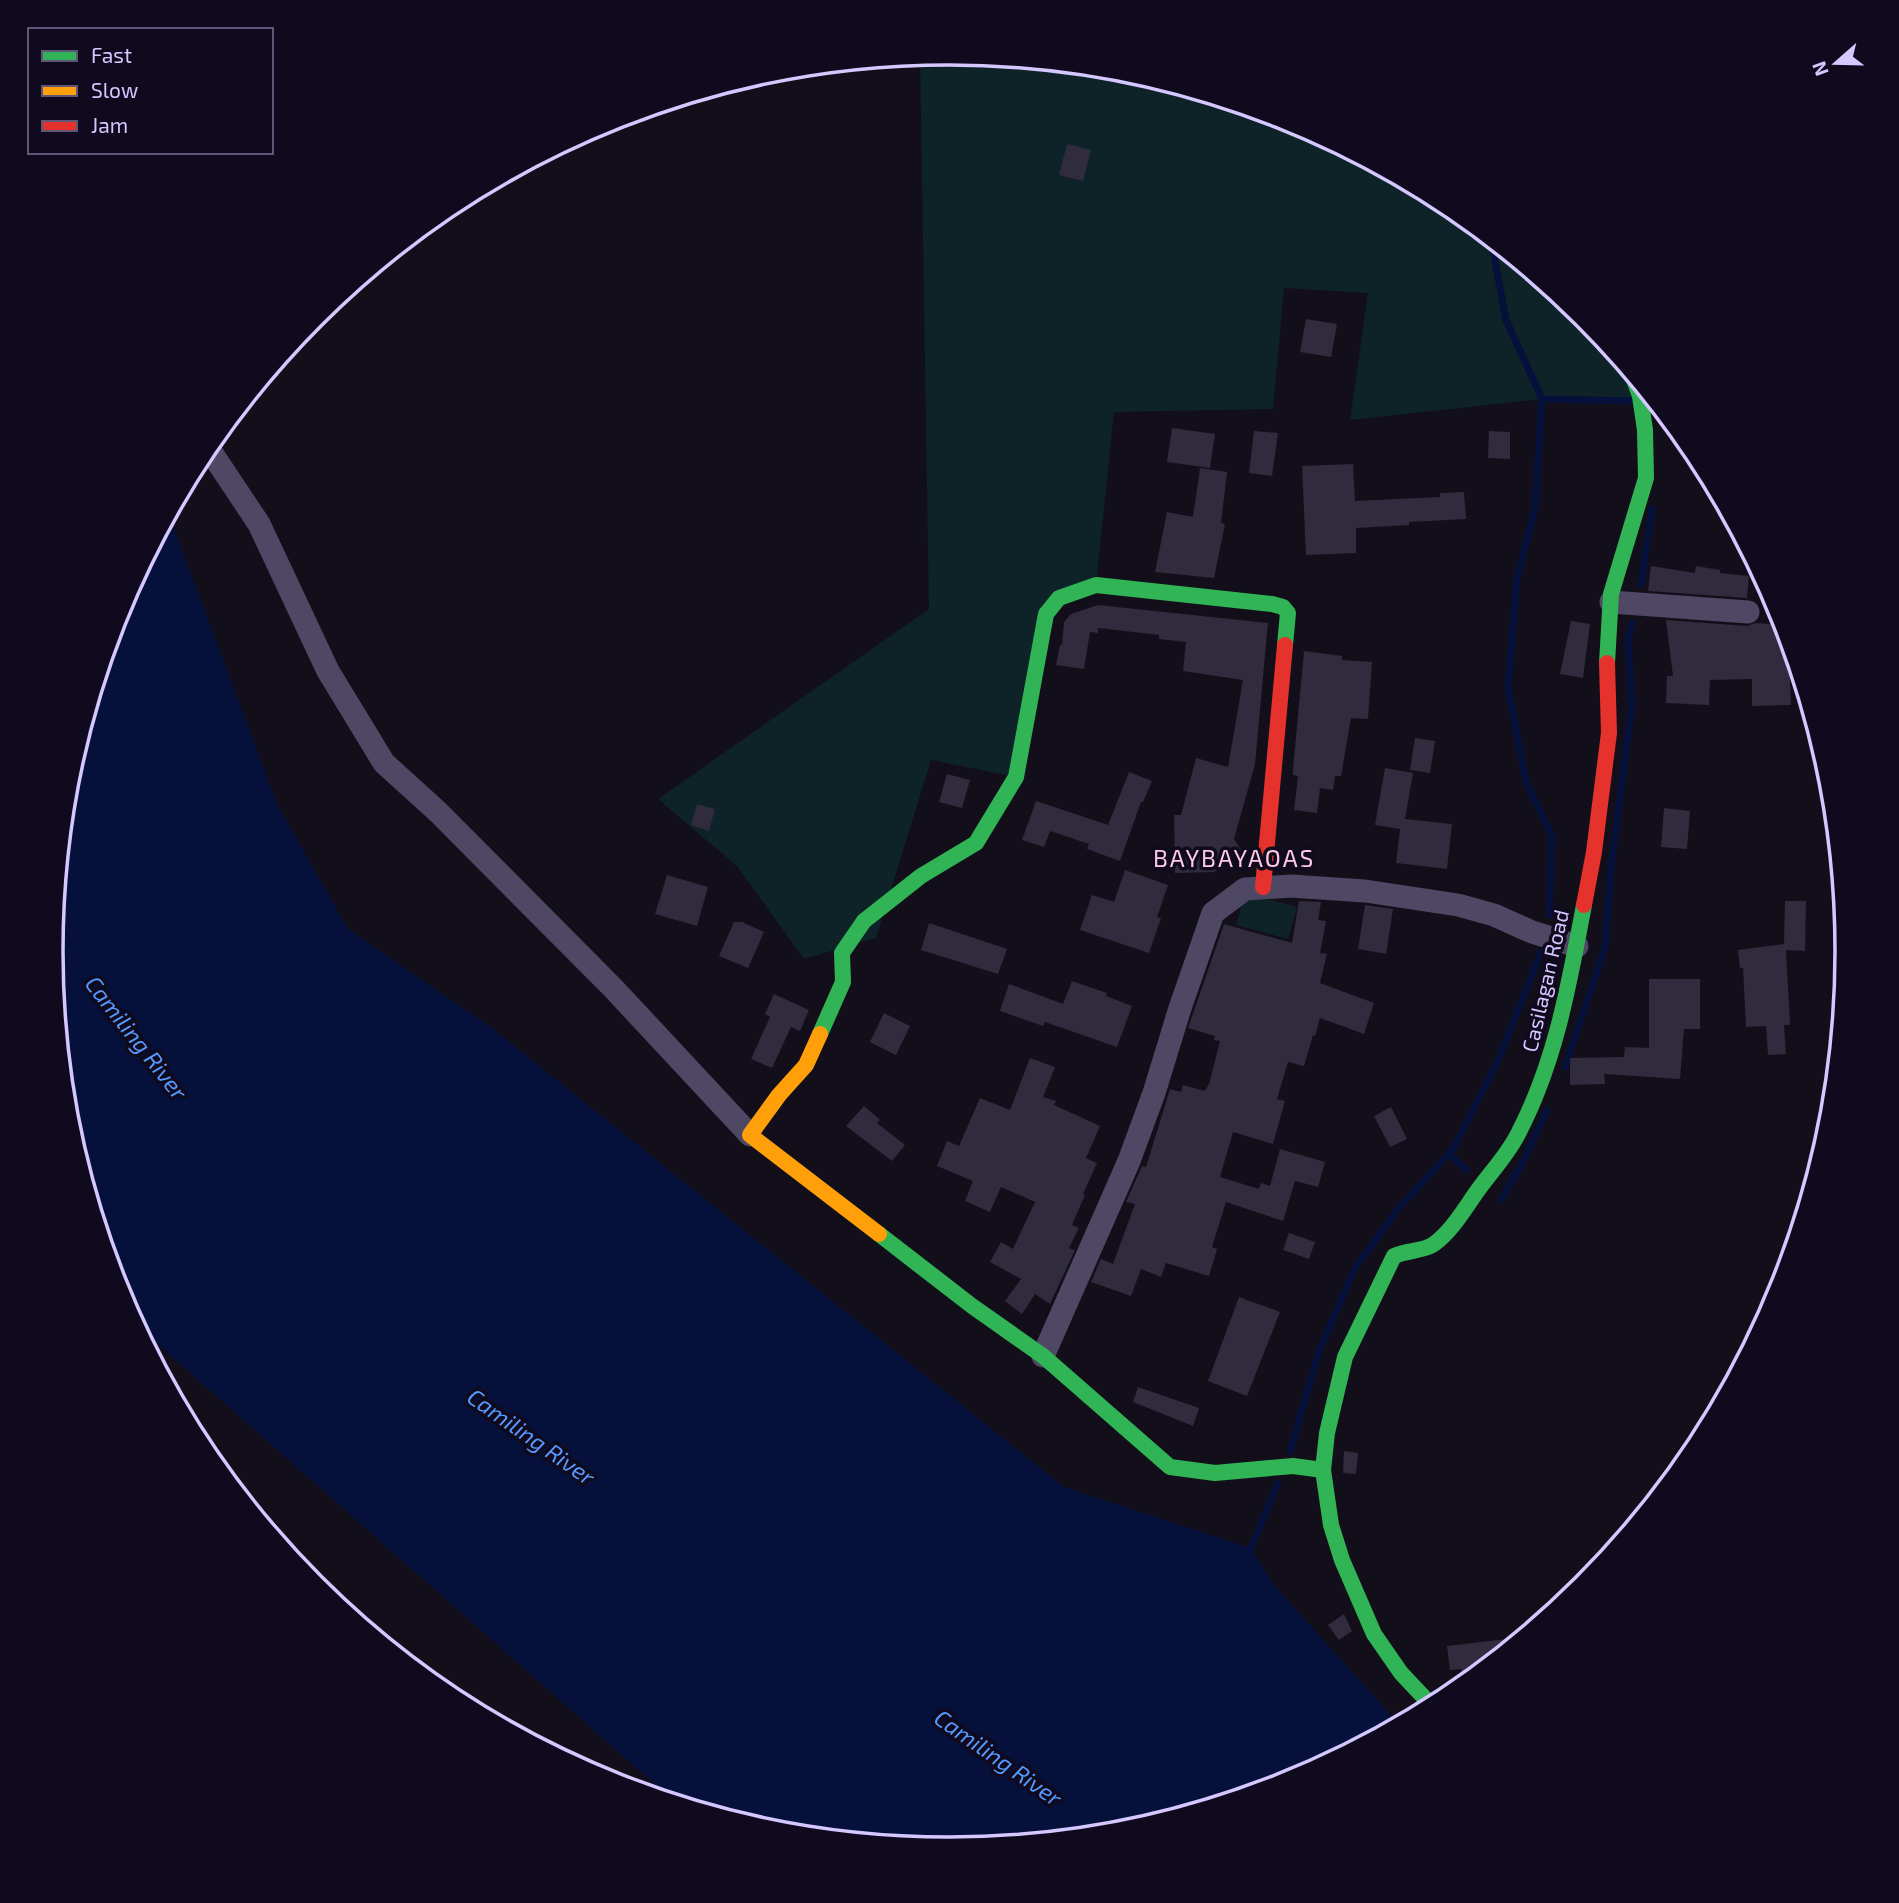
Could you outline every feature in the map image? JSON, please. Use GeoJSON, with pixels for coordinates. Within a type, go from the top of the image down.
{"type":"FeatureCollection","features":[{"type":"Feature","properties":{"kind":"street","name":"Casilagan Road"},"geometry":{"type":"LineString","coordinates":[[1426,1699],[1401,1673],[1374,1634],[1342,1560],[1331,1525],[1323,1470],[1327,1433],[1345,1357],[1394,1256],[1406,1250],[1423,1249],[1434,1244],[1459,1216],[1517,1136],[1547,1070],[1563,1014],[1594,852],[1609,733],[1607,650],[1611,601],[1618,565],[1646,478],[1645,430],[1640,396]]}},
{"type":"Feature","properties":{"kind":"street"},"geometry":{"type":"LineString","coordinates":[[214,456],[259,524],[328,671],[384,763],[438,812],[614,988],[750,1135],[972,1306],[1044,1356],[1170,1467],[1215,1473],[1293,1466],[1323,1470]]}},
{"type":"Feature","properties":{"kind":"street"},"geometry":{"type":"LineString","coordinates":[[750,1135],[779,1095],[806,1065],[843,982],[842,953],[864,921],[922,876],[976,843],[1016,777],[1046,614],[1059,598],[1096,585],[1272,604],[1283,607],[1288,613],[1264,887]]}},
{"type":"Feature","properties":{"kind":"street"},"geometry":{"type":"LineString","coordinates":[[1611,601],[1748,612]]}},
{"type":"Feature","properties":{"kind":"street"},"geometry":{"type":"LineString","coordinates":[[1044,1356],[1129,1161],[1213,913],[1245,889],[1291,886],[1365,891],[1458,905],[1494,915],[1532,932],[1577,946]]}},
{"type":"Feature","properties":{"kind":"green space"},"geometry":{"type":"Polygon","coordinates":[[[920,66],[1007,67],[1122,82],[1179,95],[1234,112],[1289,132],[1342,156],[1442,214],[1489,248],[1534,285],[1576,325],[1616,367],[1640,400],[1542,399],[1350,420],[1368,293],[1284,288],[1273,409],[1114,412],[1096,585],[1059,598],[1016,777],[931,760],[876,938],[804,959],[737,866],[658,799],[929,609],[920,66]]]}},
{"type":"Feature","properties":{"kind":"green space"},"geometry":{"type":"Polygon","coordinates":[[[1245,893],[1297,907],[1288,939],[1236,925],[1245,893]]]}},
{"type":"Feature","properties":{"kind":"water","name":"Camiling River"},"geometry":{"type":"Polygon","coordinates":[[[173,525],[277,804],[348,929],[492,1028],[1064,1487],[1251,1548],[1273,1584],[1394,1718],[1342,1747],[1289,1771],[1179,1808],[1122,1821],[1007,1836],[892,1836],[834,1830],[720,1808],[661,1789],[152,1339],[130,1291],[93,1181],[80,1124],[65,1009],[65,894],[80,779],[93,722],[130,612],[173,525]]]}},
{"type":"Feature","properties":{"kind":"building"},"geometry":{"type":"Polygon","coordinates":[[[1067,144],[1091,150],[1083,181],[1059,175],[1067,144]]]}},
{"type":"Feature","properties":{"kind":"building"},"geometry":{"type":"Polygon","coordinates":[[[1306,319],[1337,324],[1331,357],[1300,352],[1306,319]]]}},
{"type":"Feature","properties":{"kind":"building"},"geometry":{"type":"Polygon","coordinates":[[[1172,428],[1215,434],[1210,468],[1167,462],[1172,428]]]}},
{"type":"Feature","properties":{"kind":"building"},"geometry":{"type":"Polygon","coordinates":[[[1254,431],[1278,433],[1272,476],[1249,473],[1254,431]]]}},
{"type":"Feature","properties":{"kind":"building"},"geometry":{"type":"Polygon","coordinates":[[[1489,431],[1510,432],[1510,459],[1488,458],[1489,431]]]}},
{"type":"Feature","properties":{"kind":"building"},"geometry":{"type":"Polygon","coordinates":[[[1353,464],[1355,501],[1440,497],[1440,493],[1464,492],[1466,519],[1356,528],[1356,553],[1306,555],[1302,466],[1353,464]]]}},
{"type":"Feature","properties":{"kind":"building"},"geometry":{"type":"Polygon","coordinates":[[[1200,468],[1227,472],[1221,523],[1225,524],[1214,578],[1155,572],[1167,512],[1193,517],[1200,468]]]}},
{"type":"Feature","properties":{"kind":"building"},"geometry":{"type":"Polygon","coordinates":[[[1651,566],[1695,573],[1696,566],[1720,570],[1720,573],[1749,576],[1747,598],[1648,591],[1651,566]]]}},
{"type":"Feature","properties":{"kind":"building"},"geometry":{"type":"Polygon","coordinates":[[[1098,605],[1268,623],[1255,764],[1234,839],[1243,853],[1214,872],[1175,873],[1174,815],[1181,815],[1196,758],[1228,767],[1243,680],[1183,671],[1186,642],[1159,639],[1159,635],[1098,628],[1098,633],[1090,632],[1084,669],[1056,665],[1062,645],[1064,622],[1071,614],[1098,605]]]}},
{"type":"Feature","properties":{"kind":"building"},"geometry":{"type":"Polygon","coordinates":[[[1666,620],[1747,626],[1756,623],[1773,624],[1789,668],[1791,705],[1752,706],[1752,679],[1710,680],[1709,705],[1666,703],[1667,676],[1673,676],[1666,620]]]}},
{"type":"Feature","properties":{"kind":"building"},"geometry":{"type":"Polygon","coordinates":[[[1571,621],[1590,624],[1583,678],[1560,674],[1571,621]]]}},
{"type":"Feature","properties":{"kind":"building"},"geometry":{"type":"Polygon","coordinates":[[[1304,651],[1342,656],[1342,660],[1372,662],[1368,719],[1351,718],[1341,776],[1335,776],[1333,790],[1320,788],[1317,813],[1294,810],[1298,776],[1293,775],[1293,770],[1304,651]]]}},
{"type":"Feature","properties":{"kind":"building"},"geometry":{"type":"Polygon","coordinates":[[[1415,738],[1435,741],[1430,773],[1410,770],[1415,738]]]}},
{"type":"Feature","properties":{"kind":"building"},"geometry":{"type":"Polygon","coordinates":[[[1385,768],[1413,773],[1405,819],[1452,824],[1447,869],[1396,863],[1400,829],[1375,825],[1385,768]]]}},
{"type":"Feature","properties":{"kind":"building"},"geometry":{"type":"Polygon","coordinates":[[[1129,772],[1152,781],[1141,802],[1120,861],[1087,849],[1089,844],[1050,831],[1044,847],[1022,840],[1036,801],[1108,825],[1129,772]]]}},
{"type":"Feature","properties":{"kind":"building"},"geometry":{"type":"Polygon","coordinates":[[[947,774],[970,780],[962,808],[939,802],[947,774]]]}},
{"type":"Feature","properties":{"kind":"building"},"geometry":{"type":"Polygon","coordinates":[[[697,804],[715,809],[709,831],[691,825],[697,804]]]}},
{"type":"Feature","properties":{"kind":"building"},"geometry":{"type":"Polygon","coordinates":[[[1664,808],[1690,811],[1687,849],[1661,847],[1664,808]]]}},
{"type":"Feature","properties":{"kind":"building"},"geometry":{"type":"Polygon","coordinates":[[[1125,870],[1168,885],[1157,917],[1161,918],[1149,953],[1080,930],[1092,895],[1114,902],[1125,870]]]}},
{"type":"Feature","properties":{"kind":"building"},"geometry":{"type":"Polygon","coordinates":[[[667,875],[708,887],[697,926],[655,914],[667,875]]]}},
{"type":"Feature","properties":{"kind":"building"},"geometry":{"type":"Polygon","coordinates":[[[1299,901],[1321,902],[1318,920],[1326,921],[1320,953],[1327,954],[1320,983],[1374,1003],[1364,1034],[1320,1018],[1304,1066],[1288,1062],[1277,1099],[1285,1101],[1273,1144],[1233,1132],[1220,1177],[1259,1189],[1261,1183],[1270,1186],[1280,1149],[1325,1162],[1318,1187],[1295,1181],[1283,1221],[1226,1202],[1212,1247],[1217,1249],[1209,1276],[1166,1263],[1161,1277],[1141,1269],[1131,1296],[1091,1282],[1101,1259],[1113,1264],[1135,1204],[1126,1202],[1142,1166],[1146,1167],[1170,1089],[1181,1092],[1183,1085],[1205,1091],[1209,1084],[1220,1041],[1214,1040],[1215,1036],[1188,1028],[1224,924],[1292,943],[1299,901]]]}},
{"type":"Feature","properties":{"kind":"building"},"geometry":{"type":"Polygon","coordinates":[[[1785,901],[1806,901],[1805,951],[1786,950],[1790,1025],[1784,1025],[1786,1054],[1768,1055],[1766,1026],[1746,1027],[1743,968],[1740,968],[1738,950],[1784,944],[1785,901]]]}},
{"type":"Feature","properties":{"kind":"building"},"geometry":{"type":"Polygon","coordinates":[[[1365,905],[1393,909],[1386,954],[1358,949],[1365,905]]]}},
{"type":"Feature","properties":{"kind":"building"},"geometry":{"type":"Polygon","coordinates":[[[734,922],[742,922],[764,932],[748,968],[719,956],[734,922]]]}},
{"type":"Feature","properties":{"kind":"building"},"geometry":{"type":"Polygon","coordinates":[[[929,923],[1007,949],[998,974],[921,950],[929,923]]]}},
{"type":"Feature","properties":{"kind":"building"},"geometry":{"type":"Polygon","coordinates":[[[1649,979],[1700,979],[1700,1029],[1684,1029],[1680,1079],[1604,1074],[1605,1084],[1570,1085],[1570,1058],[1624,1057],[1625,1047],[1649,1048],[1649,979]]]}},
{"type":"Feature","properties":{"kind":"building"},"geometry":{"type":"Polygon","coordinates":[[[1072,981],[1107,993],[1106,996],[1132,1006],[1117,1047],[1045,1022],[1043,1026],[1000,1011],[1009,984],[1063,1004],[1072,981]]]}},
{"type":"Feature","properties":{"kind":"building"},"geometry":{"type":"Polygon","coordinates":[[[774,994],[809,1010],[800,1031],[791,1027],[772,1068],[751,1059],[770,1017],[765,1014],[774,994]]]}},
{"type":"Feature","properties":{"kind":"building"},"geometry":{"type":"Polygon","coordinates":[[[884,1013],[910,1026],[896,1055],[870,1042],[884,1013]]]}},
{"type":"Feature","properties":{"kind":"building"},"geometry":{"type":"Polygon","coordinates":[[[1030,1058],[1055,1067],[1043,1097],[1056,1101],[1054,1105],[1100,1126],[1086,1158],[1097,1163],[1072,1225],[1079,1228],[1069,1248],[1075,1250],[1050,1304],[1035,1294],[1022,1314],[1005,1301],[1021,1279],[990,1262],[1001,1242],[1013,1249],[1035,1202],[1001,1187],[990,1212],[965,1201],[973,1181],[937,1166],[947,1141],[959,1146],[980,1098],[1010,1110],[1030,1058]]]}},
{"type":"Feature","properties":{"kind":"building"},"geometry":{"type":"Polygon","coordinates":[[[864,1106],[880,1120],[877,1123],[905,1145],[892,1161],[846,1126],[864,1106]]]}},
{"type":"Feature","properties":{"kind":"building"},"geometry":{"type":"Polygon","coordinates":[[[1391,1107],[1407,1139],[1390,1147],[1374,1116],[1391,1107]]]}},
{"type":"Feature","properties":{"kind":"building"},"geometry":{"type":"Polygon","coordinates":[[[1289,1233],[1315,1242],[1309,1259],[1283,1250],[1289,1233]]]}},
{"type":"Feature","properties":{"kind":"building"},"geometry":{"type":"Polygon","coordinates":[[[1239,1297],[1280,1312],[1247,1396],[1208,1381],[1239,1297]]]}},
{"type":"Feature","properties":{"kind":"building"},"geometry":{"type":"Polygon","coordinates":[[[1138,1387],[1199,1408],[1193,1426],[1133,1402],[1138,1387]]]}},
{"type":"Feature","properties":{"kind":"building"},"geometry":{"type":"Polygon","coordinates":[[[1344,1451],[1358,1453],[1356,1474],[1343,1473],[1344,1451]]]}},
{"type":"Feature","properties":{"kind":"building"},"geometry":{"type":"Polygon","coordinates":[[[1344,1614],[1352,1631],[1339,1640],[1328,1625],[1344,1614]]]}},
{"type":"Feature","properties":{"kind":"building"},"geometry":{"type":"Polygon","coordinates":[[[1509,1639],[1462,1675],[1461,1669],[1450,1670],[1447,1646],[1509,1639]]]}},
{"type":"Feature","properties":{"kind":"waterway"},"geometry":{"type":"LineString","coordinates":[[1493,252],[1506,320],[1542,399],[1633,401]]}},
{"type":"Feature","properties":{"kind":"waterway"},"geometry":{"type":"LineString","coordinates":[[1542,399],[1535,509],[1517,578],[1508,687],[1526,782],[1552,836],[1549,915]]}},
{"type":"Feature","properties":{"kind":"waterway"},"geometry":{"type":"LineString","coordinates":[[1641,584],[1652,509]]}},
{"type":"Feature","properties":{"kind":"waterway"},"geometry":{"type":"LineString","coordinates":[[1565,1067],[1605,948],[1611,868],[1632,704],[1628,641],[1632,623]]}},
{"type":"Feature","properties":{"kind":"waterway"},"geometry":{"type":"LineString","coordinates":[[1290,1451],[1319,1351],[1355,1268],[1398,1209],[1453,1149],[1497,1063],[1541,952]]}},
{"type":"Feature","properties":{"kind":"waterway"},"geometry":{"type":"LineString","coordinates":[[1501,1200],[1522,1164],[1547,1110]]}},
{"type":"Feature","properties":{"kind":"waterway"},"geometry":{"type":"LineString","coordinates":[[1449,1154],[1467,1170]]}},
{"type":"Feature","properties":{"kind":"waterway"},"geometry":{"type":"LineString","coordinates":[[1251,1548],[1278,1483]]}},
{"type":"Feature","properties":{"kind":"traffic: fast"},"geometry":{"type":"LineString","coordinates":[[1607,663],[1611,594],[1646,478],[1645,430],[1640,396]]}},
{"type":"Feature","properties":{"kind":"traffic: fast"},"geometry":{"type":"LineString","coordinates":[[820,1034],[843,982],[842,953],[864,921],[921,876],[976,843],[1016,777],[1046,614],[1059,598],[1096,585],[1272,604],[1283,607],[1288,613],[1285,645]]}},
{"type":"Feature","properties":{"kind":"traffic: fast"},"geometry":{"type":"LineString","coordinates":[[1426,1699],[1401,1673],[1374,1634],[1342,1560],[1331,1525],[1323,1470],[1327,1433],[1345,1357],[1394,1256],[1426,1248],[1441,1239],[1518,1134],[1552,1050],[1567,993],[1584,905]]}},
{"type":"Feature","properties":{"kind":"traffic: fast"},"geometry":{"type":"LineString","coordinates":[[879,1234],[972,1306],[1043,1356],[1170,1467],[1215,1473],[1293,1466],[1323,1470]]}},
{"type":"Feature","properties":{"kind":"traffic: slow"},"geometry":{"type":"LineString","coordinates":[[820,1034],[806,1065],[779,1095],[750,1135],[879,1234]]}},
{"type":"Feature","properties":{"kind":"traffic: jam"},"geometry":{"type":"LineString","coordinates":[[1263,887],[1285,645]]}},
{"type":"Feature","properties":{"kind":"traffic: jam"},"geometry":{"type":"LineString","coordinates":[[1584,905],[1594,852],[1609,733],[1607,663]]}},
{"type":"Feature","properties":{"kind":"district","name":"BAYBAYAOAS"},"geometry":{"type":"Point","coordinates":[1234,859]}}]}
